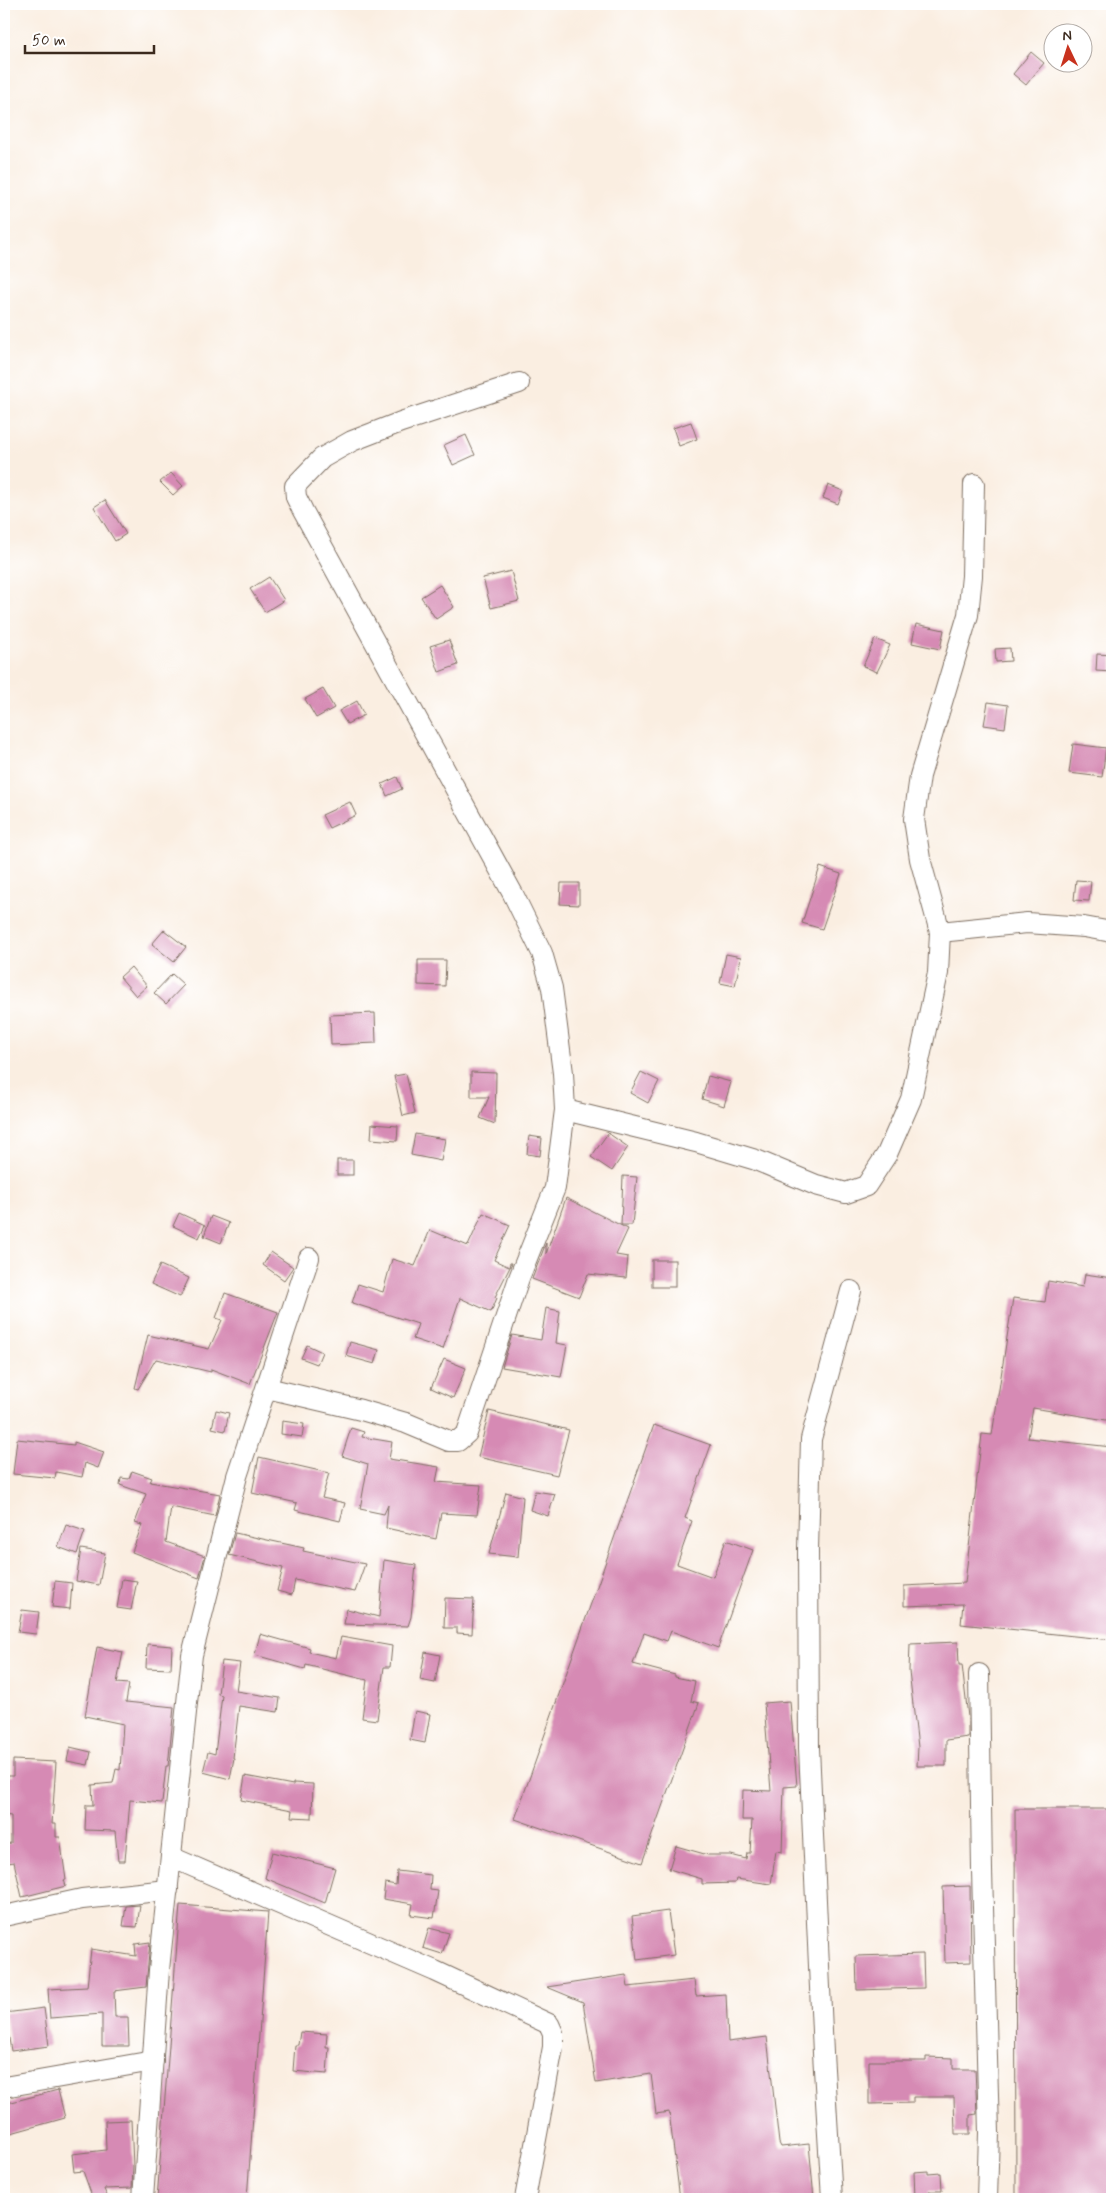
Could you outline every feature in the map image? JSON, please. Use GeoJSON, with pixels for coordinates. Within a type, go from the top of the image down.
{"type":"FeatureCollection","features":[{"type":"Feature","properties":{"kind":"street"},"geometry":{"type":"LineString","coordinates":[[267,1388],[361,1410],[406,1423],[449,1441],[458,1441],[467,1433],[520,1278],[555,1188],[565,1110],[563,1073],[552,988],[542,953],[490,852],[303,511],[296,497],[294,486],[322,458],[352,442],[401,422],[519,383]]}},
{"type":"Feature","properties":{"kind":"street"},"geometry":{"type":"LineString","coordinates":[[565,1110],[696,1142],[756,1160],[816,1185],[846,1193],[866,1186],[887,1154],[911,1099],[938,973],[940,932],[920,860],[914,819],[920,776],[968,615],[972,576],[974,484]]}},
{"type":"Feature","properties":{"kind":"street"},"geometry":{"type":"LineString","coordinates":[[940,932],[1027,923],[1084,927],[1112,932]]}},
{"type":"Feature","properties":{"kind":"street"},"geometry":{"type":"LineString","coordinates":[[143,2199],[159,1970],[192,1655],[237,1476],[309,1258]]}},
{"type":"Feature","properties":{"kind":"street"},"geometry":{"type":"LineString","coordinates":[[832,2199],[823,2053],[809,1748],[808,1550],[811,1439],[851,1291]]}},
{"type":"Feature","properties":{"kind":"street"},"geometry":{"type":"LineString","coordinates":[[979,1674],[988,2133],[987,2199]]}},
{"type":"Feature","properties":{"kind":"street"},"geometry":{"type":"LineString","coordinates":[[171,1857],[426,1967],[549,2024],[553,2033],[553,2047],[526,2199]]}},
{"type":"Feature","properties":{"kind":"street"},"geometry":{"type":"LineString","coordinates":[[4,1916],[82,1899],[168,1890]]}},
{"type":"Feature","properties":{"kind":"street"},"geometry":{"type":"LineString","coordinates":[[4,2087],[153,2061]]}},
{"type":"Feature","properties":{"kind":"building"},"geometry":{"type":"Polygon","coordinates":[[[1031,52],[1044,63],[1026,85],[1013,74],[1031,52]]]}},
{"type":"Feature","properties":{"kind":"building"},"geometry":{"type":"Polygon","coordinates":[[[691,422],[697,439],[679,446],[673,428],[691,422]]]}},
{"type":"Feature","properties":{"kind":"building"},"geometry":{"type":"Polygon","coordinates":[[[466,435],[475,455],[453,465],[444,445],[466,435]]]}},
{"type":"Feature","properties":{"kind":"building"},"geometry":{"type":"Polygon","coordinates":[[[171,473],[183,486],[173,495],[160,482],[171,473]]]}},
{"type":"Feature","properties":{"kind":"building"},"geometry":{"type":"Polygon","coordinates":[[[828,485],[843,491],[838,504],[823,498],[828,485]]]}},
{"type":"Feature","properties":{"kind":"building"},"geometry":{"type":"Polygon","coordinates":[[[105,500],[126,534],[115,541],[94,507],[105,500]]]}},
{"type":"Feature","properties":{"kind":"building"},"geometry":{"type":"Polygon","coordinates":[[[511,571],[519,601],[491,608],[483,578],[511,571]]]}},
{"type":"Feature","properties":{"kind":"building"},"geometry":{"type":"Polygon","coordinates":[[[269,577],[284,600],[265,612],[250,589],[269,577]]]}},
{"type":"Feature","properties":{"kind":"building"},"geometry":{"type":"Polygon","coordinates":[[[440,585],[454,607],[436,619],[421,597],[440,585]]]}},
{"type":"Feature","properties":{"kind":"building"},"geometry":{"type":"Polygon","coordinates":[[[916,624],[944,630],[940,649],[912,643],[916,624]]]}},
{"type":"Feature","properties":{"kind":"building"},"geometry":{"type":"Polygon","coordinates":[[[875,639],[890,645],[877,672],[863,666],[875,639]]]}},
{"type":"Feature","properties":{"kind":"building"},"geometry":{"type":"Polygon","coordinates":[[[449,640],[458,665],[439,672],[430,646],[449,640]]]}},
{"type":"Feature","properties":{"kind":"building"},"geometry":{"type":"Polygon","coordinates":[[[1010,648],[1011,661],[996,662],[995,649],[1010,648]]]}},
{"type":"Feature","properties":{"kind":"building"},"geometry":{"type":"Polygon","coordinates":[[[1097,654],[1112,655],[1112,672],[1096,671],[1097,654]]]}},
{"type":"Feature","properties":{"kind":"building"},"geometry":{"type":"Polygon","coordinates":[[[323,689],[334,708],[316,718],[305,699],[323,689]]]}},
{"type":"Feature","properties":{"kind":"building"},"geometry":{"type":"Polygon","coordinates":[[[357,701],[364,715],[347,724],[339,711],[357,701]]]}},
{"type":"Feature","properties":{"kind":"building"},"geometry":{"type":"Polygon","coordinates":[[[988,702],[1008,705],[1005,728],[984,725],[988,702]]]}},
{"type":"Feature","properties":{"kind":"building"},"geometry":{"type":"Polygon","coordinates":[[[1073,744],[1106,748],[1102,777],[1069,773],[1073,744]]]}},
{"type":"Feature","properties":{"kind":"building"},"geometry":{"type":"Polygon","coordinates":[[[397,777],[402,789],[387,796],[382,784],[397,777]]]}},
{"type":"Feature","properties":{"kind":"building"},"geometry":{"type":"Polygon","coordinates":[[[350,802],[356,815],[329,828],[322,815],[350,802]]]}},
{"type":"Feature","properties":{"kind":"building"},"geometry":{"type":"Polygon","coordinates":[[[820,867],[841,874],[822,929],[802,923],[820,867]]]}},
{"type":"Feature","properties":{"kind":"building"},"geometry":{"type":"Polygon","coordinates":[[[1076,880],[1091,881],[1089,901],[1074,900],[1076,880]]]}},
{"type":"Feature","properties":{"kind":"building"},"geometry":{"type":"Polygon","coordinates":[[[561,883],[579,883],[579,905],[560,904],[561,883]]]}},
{"type":"Feature","properties":{"kind":"building"},"geometry":{"type":"Polygon","coordinates":[[[164,930],[186,947],[174,962],[152,944],[164,930]]]}},
{"type":"Feature","properties":{"kind":"building"},"geometry":{"type":"Polygon","coordinates":[[[726,954],[741,957],[735,986],[720,983],[726,954]]]}},
{"type":"Feature","properties":{"kind":"building"},"geometry":{"type":"Polygon","coordinates":[[[418,960],[446,960],[445,986],[418,985],[418,960]]]}},
{"type":"Feature","properties":{"kind":"building"},"geometry":{"type":"Polygon","coordinates":[[[131,967],[147,986],[136,996],[120,977],[131,967]]]}},
{"type":"Feature","properties":{"kind":"building"},"geometry":{"type":"Polygon","coordinates":[[[172,974],[184,985],[166,1004],[154,993],[172,974]]]}},
{"type":"Feature","properties":{"kind":"building"},"geometry":{"type":"Polygon","coordinates":[[[375,1013],[376,1043],[331,1045],[330,1015],[375,1013]]]}},
{"type":"Feature","properties":{"kind":"building"},"geometry":{"type":"Polygon","coordinates":[[[471,1072],[496,1073],[495,1124],[480,1118],[489,1097],[471,1097],[471,1072]]]}},
{"type":"Feature","properties":{"kind":"building"},"geometry":{"type":"Polygon","coordinates":[[[641,1072],[659,1081],[648,1103],[630,1093],[641,1072]]]}},
{"type":"Feature","properties":{"kind":"building"},"geometry":{"type":"Polygon","coordinates":[[[406,1074],[415,1113],[403,1116],[394,1076],[406,1074]]]}},
{"type":"Feature","properties":{"kind":"building"},"geometry":{"type":"Polygon","coordinates":[[[708,1076],[731,1082],[724,1106],[702,1099],[708,1076]]]}},
{"type":"Feature","properties":{"kind":"building"},"geometry":{"type":"Polygon","coordinates":[[[372,1124],[398,1126],[397,1141],[371,1139],[372,1124]]]}},
{"type":"Feature","properties":{"kind":"building"},"geometry":{"type":"Polygon","coordinates":[[[608,1133],[628,1147],[612,1171],[591,1157],[608,1133]]]}},
{"type":"Feature","properties":{"kind":"building"},"geometry":{"type":"Polygon","coordinates":[[[415,1134],[445,1139],[441,1161],[411,1155],[415,1134]]]}},
{"type":"Feature","properties":{"kind":"building"},"geometry":{"type":"Polygon","coordinates":[[[529,1136],[542,1138],[540,1156],[527,1154],[529,1136]]]}},
{"type":"Feature","properties":{"kind":"building"},"geometry":{"type":"Polygon","coordinates":[[[337,1160],[353,1160],[353,1175],[337,1175],[337,1160]]]}},
{"type":"Feature","properties":{"kind":"building"},"geometry":{"type":"Polygon","coordinates":[[[623,1176],[637,1177],[632,1225],[621,1225],[623,1176]]]}},
{"type":"Feature","properties":{"kind":"building"},"geometry":{"type":"Polygon","coordinates":[[[566,1198],[628,1229],[616,1255],[628,1257],[626,1278],[588,1274],[579,1297],[532,1279],[546,1243],[546,1254],[566,1198]]]}},
{"type":"Feature","properties":{"kind":"building"},"geometry":{"type":"Polygon","coordinates":[[[179,1213],[205,1225],[199,1238],[173,1226],[179,1213]]]}},
{"type":"Feature","properties":{"kind":"building"},"geometry":{"type":"Polygon","coordinates":[[[483,1213],[510,1225],[494,1260],[509,1267],[510,1263],[512,1263],[495,1297],[497,1298],[491,1312],[460,1298],[443,1349],[413,1339],[418,1324],[352,1303],[358,1284],[383,1292],[392,1259],[415,1266],[430,1230],[468,1246],[483,1213]]]}},
{"type":"Feature","properties":{"kind":"building"},"geometry":{"type":"Polygon","coordinates":[[[211,1216],[229,1223],[221,1243],[204,1236],[211,1216]]]}},
{"type":"Feature","properties":{"kind":"building"},"geometry":{"type":"Polygon","coordinates":[[[271,1252],[293,1267],[284,1280],[263,1265],[271,1252]]]}},
{"type":"Feature","properties":{"kind":"building"},"geometry":{"type":"Polygon","coordinates":[[[652,1260],[675,1260],[675,1287],[652,1287],[652,1260]]]}},
{"type":"Feature","properties":{"kind":"building"},"geometry":{"type":"Polygon","coordinates":[[[160,1265],[189,1278],[180,1297],[151,1284],[160,1265]]]}},
{"type":"Feature","properties":{"kind":"building"},"geometry":{"type":"Polygon","coordinates":[[[1085,1274],[1112,1278],[1112,1421],[1033,1408],[1028,1438],[1112,1447],[1112,1640],[961,1624],[963,1604],[904,1606],[904,1586],[965,1583],[982,1434],[992,1435],[1013,1298],[1045,1302],[1048,1281],[1083,1287],[1085,1274]]]}},
{"type":"Feature","properties":{"kind":"building"},"geometry":{"type":"Polygon","coordinates":[[[225,1293],[278,1312],[250,1384],[211,1369],[211,1372],[156,1359],[138,1389],[135,1388],[148,1335],[209,1349],[222,1320],[216,1318],[225,1293]]]}},
{"type":"Feature","properties":{"kind":"building"},"geometry":{"type":"Polygon","coordinates":[[[546,1308],[560,1311],[556,1343],[567,1345],[561,1377],[502,1367],[512,1335],[541,1340],[546,1308]]]}},
{"type":"Feature","properties":{"kind":"building"},"geometry":{"type":"Polygon","coordinates":[[[350,1342],[379,1350],[375,1364],[346,1356],[350,1342]]]}},
{"type":"Feature","properties":{"kind":"building"},"geometry":{"type":"Polygon","coordinates":[[[307,1345],[322,1352],[317,1364],[301,1358],[307,1345]]]}},
{"type":"Feature","properties":{"kind":"building"},"geometry":{"type":"Polygon","coordinates":[[[444,1359],[466,1368],[453,1398],[431,1388],[444,1359]]]}},
{"type":"Feature","properties":{"kind":"building"},"geometry":{"type":"Polygon","coordinates":[[[216,1410],[229,1413],[225,1431],[212,1428],[216,1410]]]}},
{"type":"Feature","properties":{"kind":"building"},"geometry":{"type":"Polygon","coordinates":[[[489,1411],[569,1430],[557,1475],[478,1457],[489,1411]]]}},
{"type":"Feature","properties":{"kind":"building"},"geometry":{"type":"Polygon","coordinates":[[[282,1421],[304,1424],[302,1437],[281,1434],[282,1421]]]}},
{"type":"Feature","properties":{"kind":"building"},"geometry":{"type":"Polygon","coordinates":[[[654,1425],[711,1445],[685,1518],[692,1521],[677,1564],[713,1577],[726,1540],[753,1550],[718,1648],[671,1631],[667,1641],[644,1633],[633,1664],[695,1681],[691,1701],[699,1703],[642,1863],[515,1819],[654,1425]]]}},
{"type":"Feature","properties":{"kind":"building"},"geometry":{"type":"Polygon","coordinates":[[[351,1428],[364,1432],[362,1437],[392,1442],[389,1459],[439,1467],[436,1482],[481,1485],[477,1515],[441,1513],[436,1539],[386,1528],[388,1505],[384,1514],[360,1509],[368,1464],[342,1456],[351,1428]]]}},
{"type":"Feature","properties":{"kind":"building"},"geometry":{"type":"Polygon","coordinates":[[[17,1439],[74,1445],[74,1442],[104,1452],[98,1468],[85,1463],[82,1477],[56,1472],[55,1478],[13,1474],[17,1439]]]}},
{"type":"Feature","properties":{"kind":"building"},"geometry":{"type":"Polygon","coordinates":[[[259,1457],[329,1473],[322,1498],[345,1503],[340,1521],[295,1510],[297,1503],[252,1493],[259,1457]]]}},
{"type":"Feature","properties":{"kind":"building"},"geometry":{"type":"Polygon","coordinates":[[[132,1471],[152,1478],[150,1482],[220,1494],[215,1516],[171,1507],[166,1542],[205,1556],[199,1578],[132,1552],[142,1525],[135,1523],[146,1494],[120,1485],[121,1478],[129,1479],[132,1471]]]}},
{"type":"Feature","properties":{"kind":"building"},"geometry":{"type":"Polygon","coordinates":[[[535,1491],[555,1494],[548,1516],[530,1510],[535,1491]]]}},
{"type":"Feature","properties":{"kind":"building"},"geometry":{"type":"Polygon","coordinates":[[[506,1492],[523,1497],[518,1557],[489,1554],[506,1492]]]}},
{"type":"Feature","properties":{"kind":"building"},"geometry":{"type":"Polygon","coordinates":[[[66,1525],[85,1531],[77,1554],[58,1547],[66,1525]]]}},
{"type":"Feature","properties":{"kind":"building"},"geometry":{"type":"Polygon","coordinates":[[[235,1533],[304,1548],[303,1551],[365,1564],[355,1592],[295,1580],[292,1595],[277,1591],[283,1568],[229,1555],[235,1533]]]}},
{"type":"Feature","properties":{"kind":"building"},"geometry":{"type":"Polygon","coordinates":[[[81,1549],[105,1553],[99,1585],[76,1581],[81,1549]]]}},
{"type":"Feature","properties":{"kind":"building"},"geometry":{"type":"Polygon","coordinates":[[[384,1560],[416,1565],[411,1617],[408,1626],[344,1624],[347,1609],[379,1617],[384,1560]]]}},
{"type":"Feature","properties":{"kind":"building"},"geometry":{"type":"Polygon","coordinates":[[[122,1579],[137,1581],[131,1610],[117,1608],[122,1579]]]}},
{"type":"Feature","properties":{"kind":"building"},"geometry":{"type":"Polygon","coordinates":[[[55,1581],[72,1583],[70,1609],[52,1607],[55,1581]]]}},
{"type":"Feature","properties":{"kind":"building"},"geometry":{"type":"Polygon","coordinates":[[[445,1598],[474,1599],[472,1634],[457,1633],[457,1628],[444,1628],[445,1598]]]}},
{"type":"Feature","properties":{"kind":"building"},"geometry":{"type":"Polygon","coordinates":[[[22,1610],[39,1612],[36,1634],[18,1632],[22,1610]]]}},
{"type":"Feature","properties":{"kind":"building"},"geometry":{"type":"Polygon","coordinates":[[[260,1634],[310,1648],[309,1652],[336,1658],[341,1637],[392,1646],[390,1667],[384,1667],[377,1720],[362,1718],[367,1680],[306,1665],[305,1669],[255,1655],[260,1634]]]}},
{"type":"Feature","properties":{"kind":"building"},"geometry":{"type":"Polygon","coordinates":[[[958,1642],[959,1665],[962,1665],[968,1717],[968,1737],[946,1740],[946,1766],[917,1766],[918,1747],[909,1671],[910,1644],[958,1642]]]}},
{"type":"Feature","properties":{"kind":"building"},"geometry":{"type":"Polygon","coordinates":[[[147,1644],[172,1646],[171,1669],[146,1668],[147,1644]]]}},
{"type":"Feature","properties":{"kind":"building"},"geometry":{"type":"Polygon","coordinates":[[[97,1647],[123,1652],[117,1683],[129,1684],[126,1702],[174,1707],[162,1803],[130,1800],[125,1861],[118,1861],[115,1831],[85,1830],[86,1805],[93,1805],[92,1785],[113,1783],[116,1769],[120,1770],[123,1724],[85,1716],[97,1647]]]}},
{"type":"Feature","properties":{"kind":"building"},"geometry":{"type":"Polygon","coordinates":[[[425,1652],[440,1655],[435,1683],[420,1680],[425,1652]]]}},
{"type":"Feature","properties":{"kind":"building"},"geometry":{"type":"Polygon","coordinates":[[[222,1661],[240,1663],[236,1691],[280,1698],[278,1712],[239,1706],[230,1779],[203,1772],[208,1752],[215,1754],[222,1695],[218,1694],[222,1661]]]}},
{"type":"Feature","properties":{"kind":"building"},"geometry":{"type":"Polygon","coordinates":[[[790,1701],[797,1786],[784,1787],[782,1852],[776,1851],[771,1884],[736,1879],[735,1883],[702,1884],[702,1879],[669,1869],[676,1846],[708,1855],[731,1855],[746,1859],[747,1853],[750,1853],[752,1820],[742,1820],[743,1790],[771,1791],[764,1703],[790,1701]]]}},
{"type":"Feature","properties":{"kind":"building"},"geometry":{"type":"Polygon","coordinates":[[[415,1711],[430,1714],[425,1743],[410,1740],[415,1711]]]}},
{"type":"Feature","properties":{"kind":"building"},"geometry":{"type":"Polygon","coordinates":[[[70,1747],[91,1752],[88,1765],[67,1761],[70,1747]]]}},
{"type":"Feature","properties":{"kind":"building"},"geometry":{"type":"Polygon","coordinates":[[[13,1760],[56,1762],[52,1824],[56,1824],[56,1837],[60,1837],[66,1880],[64,1880],[66,1886],[22,1897],[14,1862],[8,1863],[5,1844],[11,1843],[11,1816],[4,1815],[4,1776],[13,1776],[13,1760]]]}},
{"type":"Feature","properties":{"kind":"building"},"geometry":{"type":"Polygon","coordinates":[[[245,1776],[293,1785],[293,1783],[313,1784],[312,1818],[291,1817],[292,1810],[241,1800],[245,1776]]]}},
{"type":"Feature","properties":{"kind":"building"},"geometry":{"type":"Polygon","coordinates":[[[1015,1809],[1112,1809],[1112,2199],[1016,2199],[1015,1809]]]}},
{"type":"Feature","properties":{"kind":"building"},"geometry":{"type":"Polygon","coordinates":[[[272,1852],[335,1868],[325,1903],[265,1878],[272,1852]]]}},
{"type":"Feature","properties":{"kind":"building"},"geometry":{"type":"Polygon","coordinates":[[[397,1871],[431,1875],[430,1890],[438,1891],[434,1918],[411,1915],[413,1904],[383,1899],[385,1883],[396,1885],[397,1871]]]}},
{"type":"Feature","properties":{"kind":"building"},"geometry":{"type":"Polygon","coordinates":[[[970,1886],[971,1962],[945,1963],[943,1887],[970,1886]]]}},
{"type":"Feature","properties":{"kind":"building"},"geometry":{"type":"Polygon","coordinates":[[[140,1905],[137,1927],[123,1926],[126,1906],[140,1905]]]}},
{"type":"Feature","properties":{"kind":"building"},"geometry":{"type":"Polygon","coordinates":[[[180,1905],[268,1912],[247,2199],[157,2199],[180,1905]]]}},
{"type":"Feature","properties":{"kind":"building"},"geometry":{"type":"Polygon","coordinates":[[[668,1911],[674,1955],[637,1960],[632,1916],[668,1911]]]}},
{"type":"Feature","properties":{"kind":"building"},"geometry":{"type":"Polygon","coordinates":[[[429,1928],[449,1933],[442,1954],[423,1948],[429,1928]]]}},
{"type":"Feature","properties":{"kind":"building"},"geometry":{"type":"Polygon","coordinates":[[[150,1942],[146,1987],[114,1991],[115,2017],[128,2017],[129,2046],[102,2046],[102,2014],[50,2018],[48,1989],[87,1987],[91,1949],[136,1956],[135,1944],[150,1942]]]}},
{"type":"Feature","properties":{"kind":"building"},"geometry":{"type":"Polygon","coordinates":[[[923,1954],[924,1988],[857,1990],[856,1956],[923,1954]]]}},
{"type":"Feature","properties":{"kind":"building"},"geometry":{"type":"Polygon","coordinates":[[[626,1975],[628,1987],[694,1980],[696,1996],[726,1994],[728,2042],[767,2037],[779,2143],[781,2147],[809,2144],[814,2199],[680,2199],[669,2112],[656,2114],[651,2074],[596,2083],[583,2002],[547,1987],[626,1975]]]}},
{"type":"Feature","properties":{"kind":"building"},"geometry":{"type":"Polygon","coordinates":[[[44,2008],[49,2046],[11,2051],[5,2013],[44,2008]]]}},
{"type":"Feature","properties":{"kind":"building"},"geometry":{"type":"Polygon","coordinates":[[[300,2032],[327,2034],[326,2047],[329,2047],[327,2074],[293,2071],[295,2045],[298,2045],[300,2032]]]}},
{"type":"Feature","properties":{"kind":"building"},"geometry":{"type":"Polygon","coordinates":[[[926,2057],[953,2058],[953,2069],[975,2069],[977,2114],[970,2115],[970,2134],[955,2134],[954,2097],[913,2097],[913,2103],[869,2104],[869,2061],[926,2061],[926,2057]]]}},
{"type":"Feature","properties":{"kind":"building"},"geometry":{"type":"Polygon","coordinates":[[[58,2090],[65,2118],[4,2135],[4,2104],[58,2090]]]}},
{"type":"Feature","properties":{"kind":"building"},"geometry":{"type":"Polygon","coordinates":[[[131,2120],[132,2188],[104,2189],[108,2199],[93,2199],[83,2171],[74,2172],[72,2154],[106,2150],[105,2121],[131,2120]]]}},
{"type":"Feature","properties":{"kind":"building"},"geometry":{"type":"Polygon","coordinates":[[[928,2171],[928,2174],[941,2173],[942,2191],[929,2191],[929,2199],[915,2199],[914,2172],[928,2171]]]}}]}
